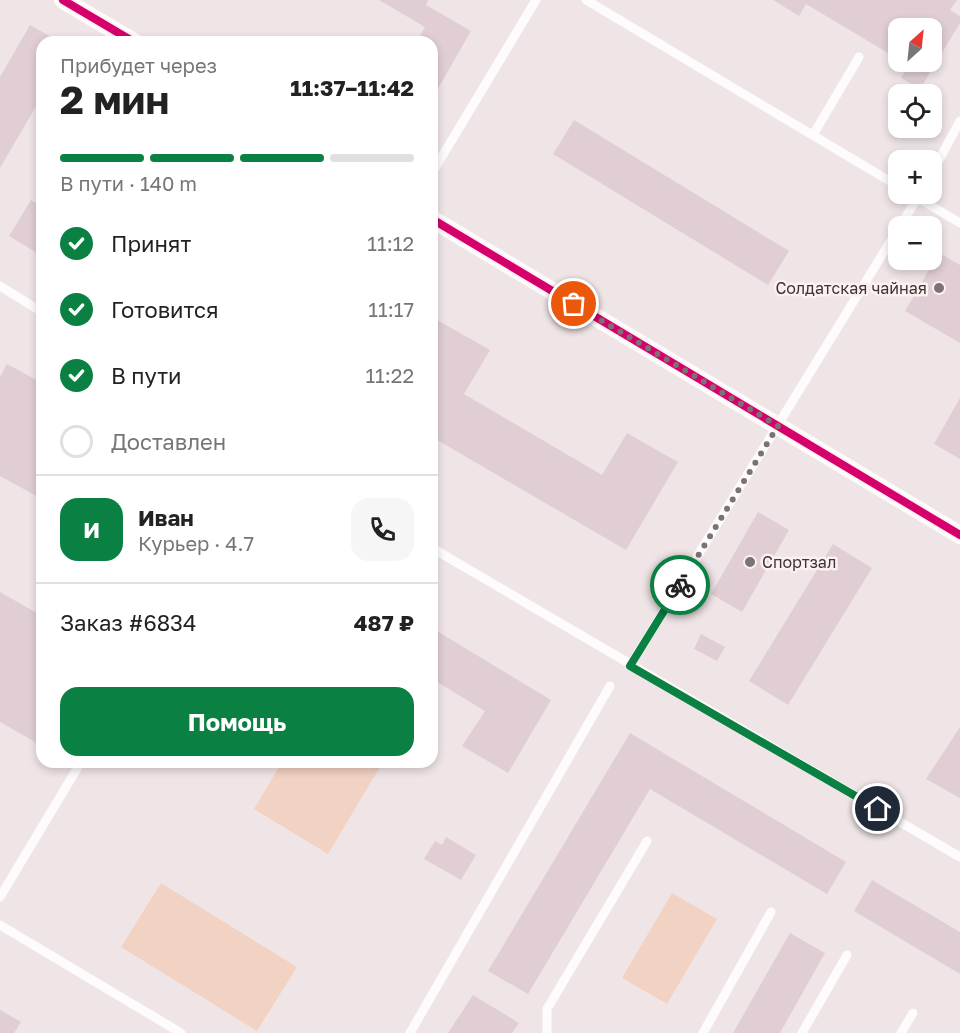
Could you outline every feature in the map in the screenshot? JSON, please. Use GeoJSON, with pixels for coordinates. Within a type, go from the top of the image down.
{"type":"FeatureCollection","features":[{"type":"Feature","properties":{"kind":"street"},"geometry":{"type":"LineString","coordinates":[[63,0],[124,36]]}},
{"type":"Feature","properties":{"kind":"street"},"geometry":{"type":"LineString","coordinates":[[438,223],[960,535]]}},
{"type":"Feature","properties":{"kind":"lane"},"geometry":{"type":"LineString","coordinates":[[438,163],[536,0]]}},
{"type":"Feature","properties":{"kind":"lane"},"geometry":{"type":"LineString","coordinates":[[586,0],[888,180]]}},
{"type":"Feature","properties":{"kind":"lane"},"geometry":{"type":"LineString","coordinates":[[813,135],[859,57]]}},
{"type":"Feature","properties":{"kind":"lane"},"geometry":{"type":"LineString","coordinates":[[942,154],[960,121]]}},
{"type":"Feature","properties":{"kind":"lane"},"geometry":{"type":"LineString","coordinates":[[931,204],[960,223]]}},
{"type":"Feature","properties":{"kind":"lane"},"geometry":{"type":"LineString","coordinates":[[630,666],[888,246]]}},
{"type":"Feature","properties":{"kind":"lane"},"geometry":{"type":"LineString","coordinates":[[0,286],[36,308]]}},
{"type":"Feature","properties":{"kind":"lane"},"geometry":{"type":"LineString","coordinates":[[438,552],[960,857]]}},
{"type":"Feature","properties":{"kind":"lane"},"geometry":{"type":"LineString","coordinates":[[410,1033],[610,686]]}},
{"type":"Feature","properties":{"kind":"lane"},"geometry":{"type":"LineString","coordinates":[[0,897],[77,768]]}},
{"type":"Feature","properties":{"kind":"lane"},"geometry":{"type":"LineString","coordinates":[[547,1033],[547,1009],[647,841]]}},
{"type":"Feature","properties":{"kind":"lane"},"geometry":{"type":"LineString","coordinates":[[703,1033],[771,912]]}},
{"type":"Feature","properties":{"kind":"lane"},"geometry":{"type":"LineString","coordinates":[[0,925],[181,1033]]}},
{"type":"Feature","properties":{"kind":"lane"},"geometry":{"type":"LineString","coordinates":[[802,1033],[847,955]]}},
{"type":"Feature","properties":{"kind":"lane"},"geometry":{"type":"LineString","coordinates":[[901,1033],[913,1013]]}},
{"type":"Feature","properties":{"kind":"shaded area"},"geometry":{"type":"Polygon","coordinates":[[[278,768],[379,768],[328,854],[254,809],[278,768]]]}},
{"type":"Feature","properties":{"kind":"shaded area"},"geometry":{"type":"Polygon","coordinates":[[[161,883],[297,967],[257,1031],[121,947],[161,883]]]}},
{"type":"Feature","properties":{"kind":"shaded area"},"geometry":{"type":"Polygon","coordinates":[[[672,893],[717,919],[667,1004],[622,978],[672,893]]]}},
{"type":"Feature","properties":{"kind":"building"},"geometry":{"type":"Polygon","coordinates":[[[379,0],[428,0],[426,5],[471,31],[438,89],[438,36],[420,36],[425,27],[379,0]]]}},
{"type":"Feature","properties":{"kind":"building"},"geometry":{"type":"Polygon","coordinates":[[[773,0],[957,0],[950,10],[960,16],[960,23],[942,53],[942,18],[888,18],[888,53],[806,4],[799,16],[773,0]]]}},
{"type":"Feature","properties":{"kind":"building"},"geometry":{"type":"Polygon","coordinates":[[[30,25],[49,36],[36,36],[36,106],[0,168],[0,77],[30,25]]]}},
{"type":"Feature","properties":{"kind":"building"},"geometry":{"type":"Polygon","coordinates":[[[905,72],[930,72],[923,84],[911,84],[901,78],[905,72]]]}},
{"type":"Feature","properties":{"kind":"building"},"geometry":{"type":"Polygon","coordinates":[[[574,120],[789,251],[768,285],[553,154],[574,120]]]}},
{"type":"Feature","properties":{"kind":"building"},"geometry":{"type":"Polygon","coordinates":[[[31,200],[36,203],[36,252],[9,236],[31,200]]]}},
{"type":"Feature","properties":{"kind":"building","name":"Солдатская чайная"},"geometry":{"type":"Polygon","coordinates":[[[942,255],[960,265],[960,343],[905,311],[929,270],[942,270],[942,255]]]}},
{"type":"Feature","properties":{"kind":"building"},"geometry":{"type":"Polygon","coordinates":[[[438,320],[490,350],[464,394],[602,475],[627,433],[678,462],[626,550],[438,440],[438,320]]]}},
{"type":"Feature","properties":{"kind":"building"},"geometry":{"type":"Polygon","coordinates":[[[7,364],[36,380],[36,496],[0,476],[0,377],[7,364]]]}},
{"type":"Feature","properties":{"kind":"building"},"geometry":{"type":"Polygon","coordinates":[[[960,398],[960,459],[934,444],[960,398]]]}},
{"type":"Feature","properties":{"kind":"building","name":"Спортзал"},"geometry":{"type":"Polygon","coordinates":[[[758,512],[789,530],[742,612],[711,594],[758,512]]]}},
{"type":"Feature","properties":{"kind":"building"},"geometry":{"type":"Polygon","coordinates":[[[833,544],[872,568],[788,705],[749,681],[833,544]]]}},
{"type":"Feature","properties":{"kind":"building"},"geometry":{"type":"Polygon","coordinates":[[[0,592],[36,613],[36,743],[0,722],[0,592]]]}},
{"type":"Feature","properties":{"kind":"building"},"geometry":{"type":"Polygon","coordinates":[[[438,632],[551,700],[508,773],[462,746],[485,711],[438,683],[438,632]]]}},
{"type":"Feature","properties":{"kind":"building"},"geometry":{"type":"Polygon","coordinates":[[[701,634],[725,647],[717,661],[694,649],[701,634]]]}},
{"type":"Feature","properties":{"kind":"building"},"geometry":{"type":"Polygon","coordinates":[[[960,727],[960,798],[926,779],[960,727]]]}},
{"type":"Feature","properties":{"kind":"building"},"geometry":{"type":"Polygon","coordinates":[[[630,733],[846,862],[827,894],[650,789],[528,994],[488,971],[630,733]]]}},
{"type":"Feature","properties":{"kind":"building"},"geometry":{"type":"Polygon","coordinates":[[[446,837],[476,855],[461,880],[424,859],[435,841],[442,845],[446,837]]]}},
{"type":"Feature","properties":{"kind":"building"},"geometry":{"type":"Polygon","coordinates":[[[872,880],[960,932],[960,974],[854,911],[872,880]]]}},
{"type":"Feature","properties":{"kind":"building"},"geometry":{"type":"Polygon","coordinates":[[[790,933],[825,953],[780,1033],[733,1033],[790,933]]]}},
{"type":"Feature","properties":{"kind":"building"},"geometry":{"type":"Polygon","coordinates":[[[473,995],[519,1023],[512,1033],[448,1033],[473,995]]]}},
{"type":"Feature","properties":{"kind":"building"},"geometry":{"type":"Polygon","coordinates":[[[0,1010],[21,1022],[14,1033],[0,1033],[0,1010]]]}},
{"type":"Feature","properties":{"kind":"cycle path"},"geometry":{"type":"LineString","coordinates":[[63,0],[124,36]]}},
{"type":"Feature","properties":{"kind":"cycle path"},"geometry":{"type":"LineString","coordinates":[[438,223],[960,535]]}},
{"type":"Feature","properties":{"kind":"way so far"},"geometry":{"type":"LineString","coordinates":[[574,304],[778,426],[680,585]]}},
{"type":"Feature","properties":{"kind":"place","name":"Солдатская чайная"},"geometry":{"type":"Point","coordinates":[939,288]}},
{"type":"Feature","properties":{"kind":"place","name":"Спортзал"},"geometry":{"type":"Point","coordinates":[750,562]}},
{"type":"Feature","properties":{"kind":"route"},"geometry":{"type":"LineString","coordinates":[[680,585],[630,666],[878,809]]}}]}
